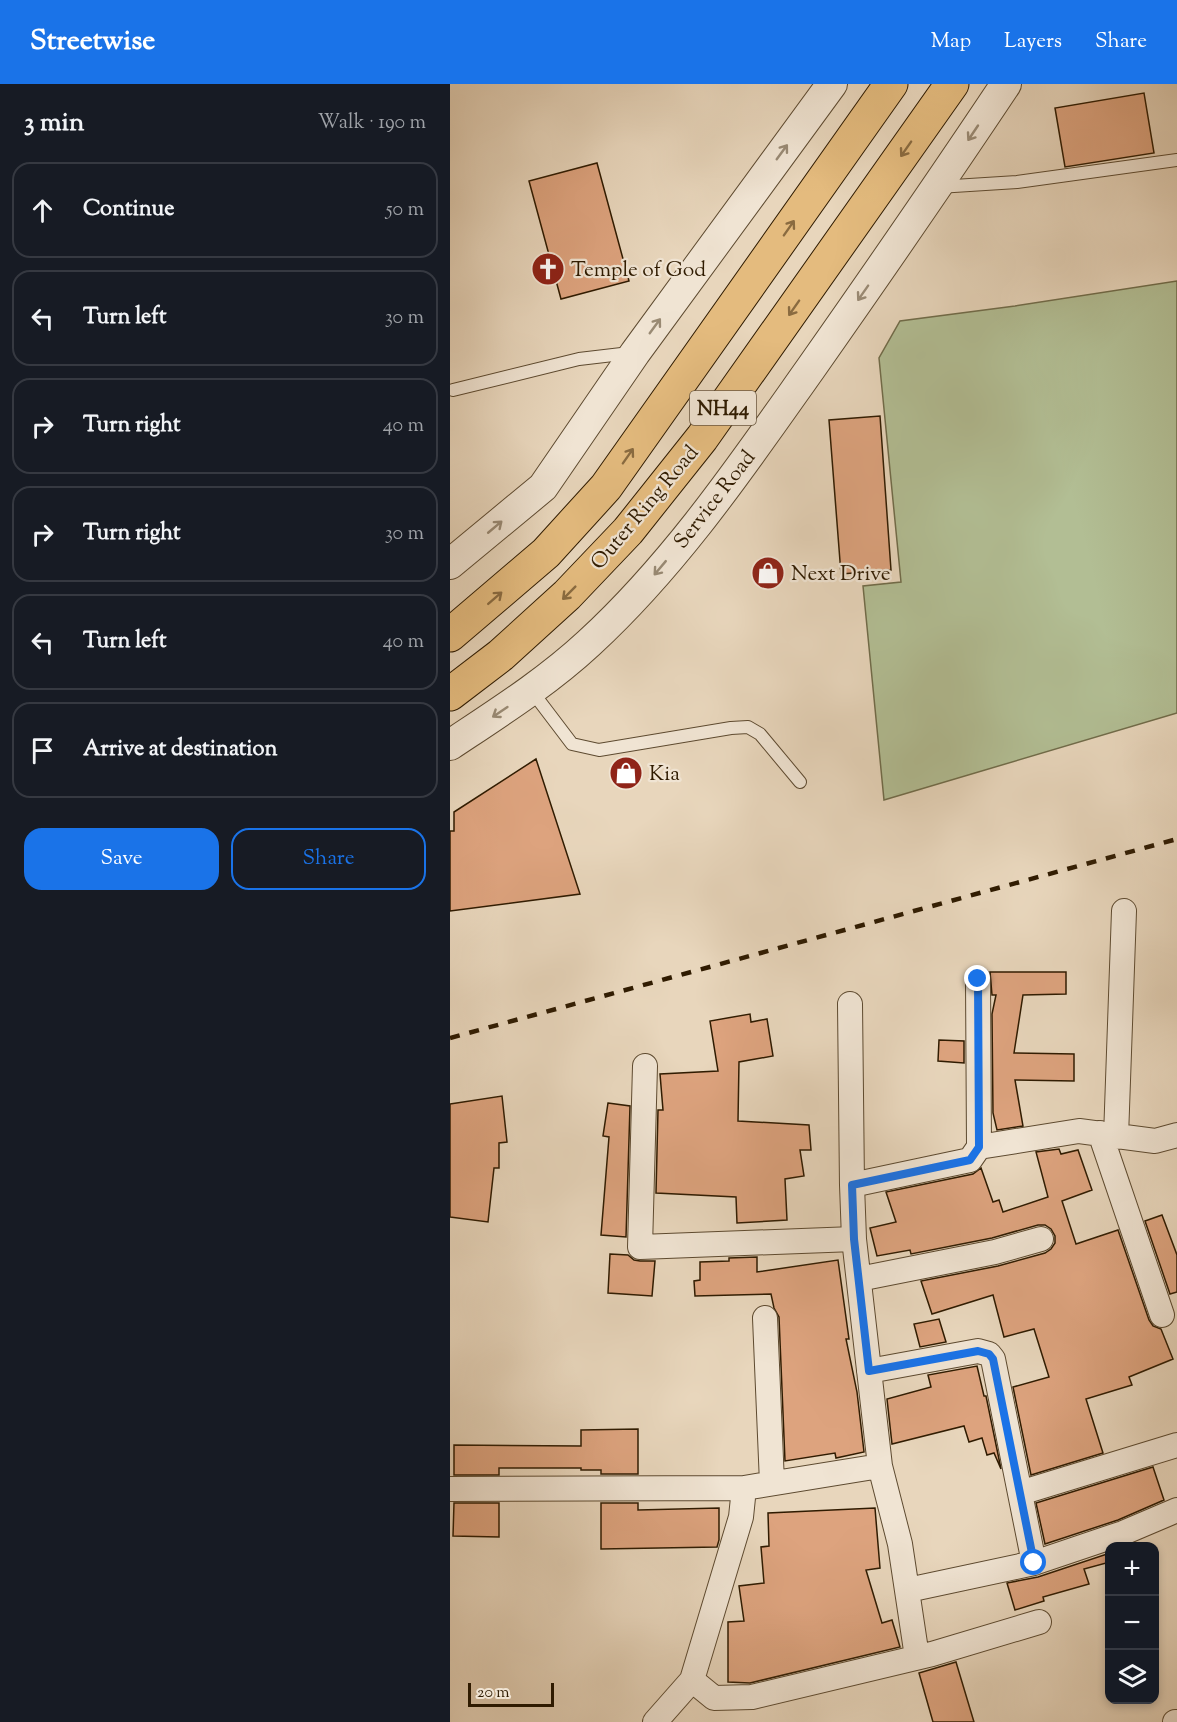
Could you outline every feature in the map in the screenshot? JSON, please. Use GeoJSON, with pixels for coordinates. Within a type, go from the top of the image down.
{"type":"FeatureCollection","features":[{"type":"Feature","properties":{"kind":"highway","name":"Outer Ring Road"},"geometry":{"type":"LineString","coordinates":[[450,635],[546,553],[606,487],[891,84]]}},
{"type":"Feature","properties":{"kind":"highway","name":"Outer Ring Road"},"geometry":{"type":"LineString","coordinates":[[450,694],[501,655],[567,595],[628,531],[702,438],[952,84]]}},
{"type":"Feature","properties":{"kind":"street"},"geometry":{"type":"LineString","coordinates":[[450,564],[543,487],[635,353],[832,84]]}},
{"type":"Feature","properties":{"kind":"street","name":"Service Road"},"geometry":{"type":"LineString","coordinates":[[450,745],[531,690],[588,644],[639,593],[728,486],[937,188],[1006,84]]}},
{"type":"Feature","properties":{"kind":"street"},"geometry":{"type":"LineString","coordinates":[[1124,911],[1108,1135],[1162,1315]]}},
{"type":"Feature","properties":{"kind":"street"},"geometry":{"type":"LineString","coordinates":[[852,1185],[970,1160],[979,1147],[978,979]]}},
{"type":"Feature","properties":{"kind":"street"},"geometry":{"type":"LineString","coordinates":[[850,1004],[854,1239],[880,1466],[900,1544],[917,1657]]}},
{"type":"Feature","properties":{"kind":"street"},"geometry":{"type":"LineString","coordinates":[[645,1066],[640,1247],[854,1239]]}},
{"type":"Feature","properties":{"kind":"street"},"geometry":{"type":"LineString","coordinates":[[979,1147],[1079,1131],[1155,1141],[1177,1135]]}},
{"type":"Feature","properties":{"kind":"street"},"geometry":{"type":"LineString","coordinates":[[859,1279],[995,1252],[1041,1239]]}},
{"type":"Feature","properties":{"kind":"street"},"geometry":{"type":"LineString","coordinates":[[765,1318],[772,1483]]}},
{"type":"Feature","properties":{"kind":"street"},"geometry":{"type":"LineString","coordinates":[[869,1371],[978,1351],[989,1354],[993,1359],[1034,1563]]}},
{"type":"Feature","properties":{"kind":"street"},"geometry":{"type":"LineString","coordinates":[[1020,1493],[1177,1444]]}},
{"type":"Feature","properties":{"kind":"street"},"geometry":{"type":"LineString","coordinates":[[450,1489],[744,1488],[880,1466]]}},
{"type":"Feature","properties":{"kind":"street"},"geometry":{"type":"LineString","coordinates":[[655,1722],[692,1680],[741,1517],[744,1488]]}},
{"type":"Feature","properties":{"kind":"street"},"geometry":{"type":"LineString","coordinates":[[908,1590],[1034,1563],[1123,1533],[1177,1510]]}},
{"type":"Feature","properties":{"kind":"street"},"geometry":{"type":"LineString","coordinates":[[692,1680],[714,1698],[752,1697],[917,1657],[1039,1622]]}},
{"type":"Feature","properties":{"kind":"lane"},"geometry":{"type":"LineString","coordinates":[[937,188],[1017,182],[1177,160]]}},
{"type":"Feature","properties":{"kind":"lane"},"geometry":{"type":"LineString","coordinates":[[453,390],[579,359],[635,353]]}},
{"type":"Feature","properties":{"kind":"lane"},"geometry":{"type":"LineString","coordinates":[[531,690],[572,744],[599,750],[731,728],[748,728],[760,734],[800,782]]}},
{"type":"Feature","properties":{"kind":"green space"},"geometry":{"type":"Polygon","coordinates":[[[1177,281],[1177,713],[884,800],[863,586],[901,582],[879,358],[900,321],[1177,281]]]}},
{"type":"Feature","properties":{"kind":"building"},"geometry":{"type":"Polygon","coordinates":[[[1144,93],[1154,153],[1065,167],[1055,108],[1144,93]]]}},
{"type":"Feature","properties":{"kind":"building"},"geometry":{"type":"Polygon","coordinates":[[[597,163],[629,281],[561,299],[529,181],[597,163]]]}},
{"type":"Feature","properties":{"kind":"building"},"geometry":{"type":"Polygon","coordinates":[[[880,416],[891,570],[841,574],[829,420],[880,416]]]}},
{"type":"Feature","properties":{"kind":"building"},"geometry":{"type":"Polygon","coordinates":[[[536,759],[580,894],[450,911],[450,831],[454,831],[454,812],[536,759]]]}},
{"type":"Feature","properties":{"kind":"building"},"geometry":{"type":"Polygon","coordinates":[[[990,972],[1066,972],[1066,994],[1023,995],[1014,1053],[1074,1054],[1074,1081],[1015,1080],[1023,1126],[997,1130],[993,1113],[992,1014],[996,995],[992,995],[990,972]]]}},
{"type":"Feature","properties":{"kind":"building"},"geometry":{"type":"Polygon","coordinates":[[[750,1014],[751,1022],[767,1019],[773,1056],[739,1062],[738,1121],[809,1125],[811,1150],[800,1150],[804,1176],[785,1179],[787,1220],[737,1223],[736,1197],[656,1193],[658,1110],[663,1110],[660,1074],[718,1071],[710,1021],[750,1014]]]}},
{"type":"Feature","properties":{"kind":"building"},"geometry":{"type":"Polygon","coordinates":[[[939,1040],[964,1041],[964,1063],[938,1061],[939,1040]]]}},
{"type":"Feature","properties":{"kind":"building"},"geometry":{"type":"Polygon","coordinates":[[[502,1096],[507,1142],[499,1143],[499,1168],[494,1168],[488,1222],[450,1217],[450,1104],[502,1096]]]}},
{"type":"Feature","properties":{"kind":"building"},"geometry":{"type":"Polygon","coordinates":[[[608,1103],[630,1106],[626,1237],[601,1235],[609,1137],[603,1136],[608,1103]]]}},
{"type":"Feature","properties":{"kind":"building"},"geometry":{"type":"Polygon","coordinates":[[[1059,1149],[1061,1154],[1078,1150],[1092,1190],[1062,1201],[1076,1244],[1118,1230],[1149,1320],[1153,1326],[1161,1329],[1173,1359],[1129,1377],[1132,1385],[1086,1399],[1103,1453],[1031,1475],[1013,1387],[1049,1377],[1034,1329],[1004,1337],[993,1295],[932,1314],[921,1281],[998,1266],[1045,1253],[1055,1243],[1055,1236],[1051,1229],[1045,1225],[1038,1225],[992,1238],[911,1254],[910,1250],[877,1256],[870,1228],[896,1222],[886,1192],[973,1174],[981,1168],[993,1202],[999,1200],[1003,1212],[1048,1197],[1036,1152],[1059,1149]]]}},
{"type":"Feature","properties":{"kind":"building"},"geometry":{"type":"Polygon","coordinates":[[[1162,1215],[1177,1255],[1177,1292],[1170,1294],[1145,1221],[1162,1215]]]}},
{"type":"Feature","properties":{"kind":"building"},"geometry":{"type":"Polygon","coordinates":[[[610,1254],[628,1255],[640,1261],[655,1261],[652,1296],[608,1293],[610,1254]]]}},
{"type":"Feature","properties":{"kind":"building"},"geometry":{"type":"Polygon","coordinates":[[[757,1257],[757,1272],[838,1260],[849,1339],[846,1339],[857,1392],[864,1452],[836,1458],[835,1453],[785,1461],[779,1317],[771,1294],[695,1296],[694,1281],[700,1280],[700,1262],[757,1257]]]}},
{"type":"Feature","properties":{"kind":"building"},"geometry":{"type":"Polygon","coordinates":[[[939,1319],[946,1342],[920,1347],[914,1324],[939,1319]]]}},
{"type":"Feature","properties":{"kind":"building"},"geometry":{"type":"Polygon","coordinates":[[[977,1366],[984,1396],[986,1396],[1001,1469],[994,1453],[987,1455],[982,1438],[969,1442],[964,1426],[892,1444],[887,1399],[931,1387],[928,1375],[977,1366]]]}},
{"type":"Feature","properties":{"kind":"building"},"geometry":{"type":"Polygon","coordinates":[[[638,1429],[638,1474],[601,1474],[601,1470],[581,1470],[581,1468],[499,1468],[499,1475],[454,1475],[454,1445],[581,1446],[581,1430],[638,1429]]]}},
{"type":"Feature","properties":{"kind":"building"},"geometry":{"type":"Polygon","coordinates":[[[1153,1467],[1164,1500],[1118,1520],[1045,1544],[1036,1503],[1153,1467]]]}},
{"type":"Feature","properties":{"kind":"building"},"geometry":{"type":"Polygon","coordinates":[[[454,1503],[499,1503],[499,1537],[453,1536],[454,1503]]]}},
{"type":"Feature","properties":{"kind":"building"},"geometry":{"type":"Polygon","coordinates":[[[601,1503],[638,1503],[638,1510],[719,1508],[717,1547],[601,1549],[601,1503]]]}},
{"type":"Feature","properties":{"kind":"building"},"geometry":{"type":"Polygon","coordinates":[[[875,1508],[880,1568],[866,1570],[882,1623],[892,1620],[900,1647],[750,1683],[728,1682],[728,1622],[744,1621],[739,1586],[764,1583],[761,1547],[769,1546],[768,1513],[875,1508]]]}},
{"type":"Feature","properties":{"kind":"building"},"geometry":{"type":"Polygon","coordinates":[[[1105,1555],[1105,1563],[1084,1569],[1089,1584],[1043,1597],[1044,1601],[1015,1610],[1007,1583],[1038,1577],[1105,1555]]]}},
{"type":"Feature","properties":{"kind":"building"},"geometry":{"type":"Polygon","coordinates":[[[956,1662],[974,1722],[933,1722],[919,1673],[956,1662]]]}},
{"type":"Feature","properties":{"kind":"railway"},"geometry":{"type":"LineString","coordinates":[[450,1038],[1177,839]]}},
{"type":"Feature","properties":{"kind":"place","name":"Temple of God"},"geometry":{"type":"Point","coordinates":[548,269]}},
{"type":"Feature","properties":{"kind":"place","name":"Next Drive"},"geometry":{"type":"Point","coordinates":[768,573]}},
{"type":"Feature","properties":{"kind":"place","name":"Kia"},"geometry":{"type":"Point","coordinates":[626,773]}},
{"type":"Feature","properties":{"kind":"route"},"geometry":{"type":"LineString","coordinates":[[978,979],[979,1147],[970,1160],[852,1185],[854,1239],[869,1371],[978,1351],[989,1354],[993,1359],[1034,1563]]}}]}
